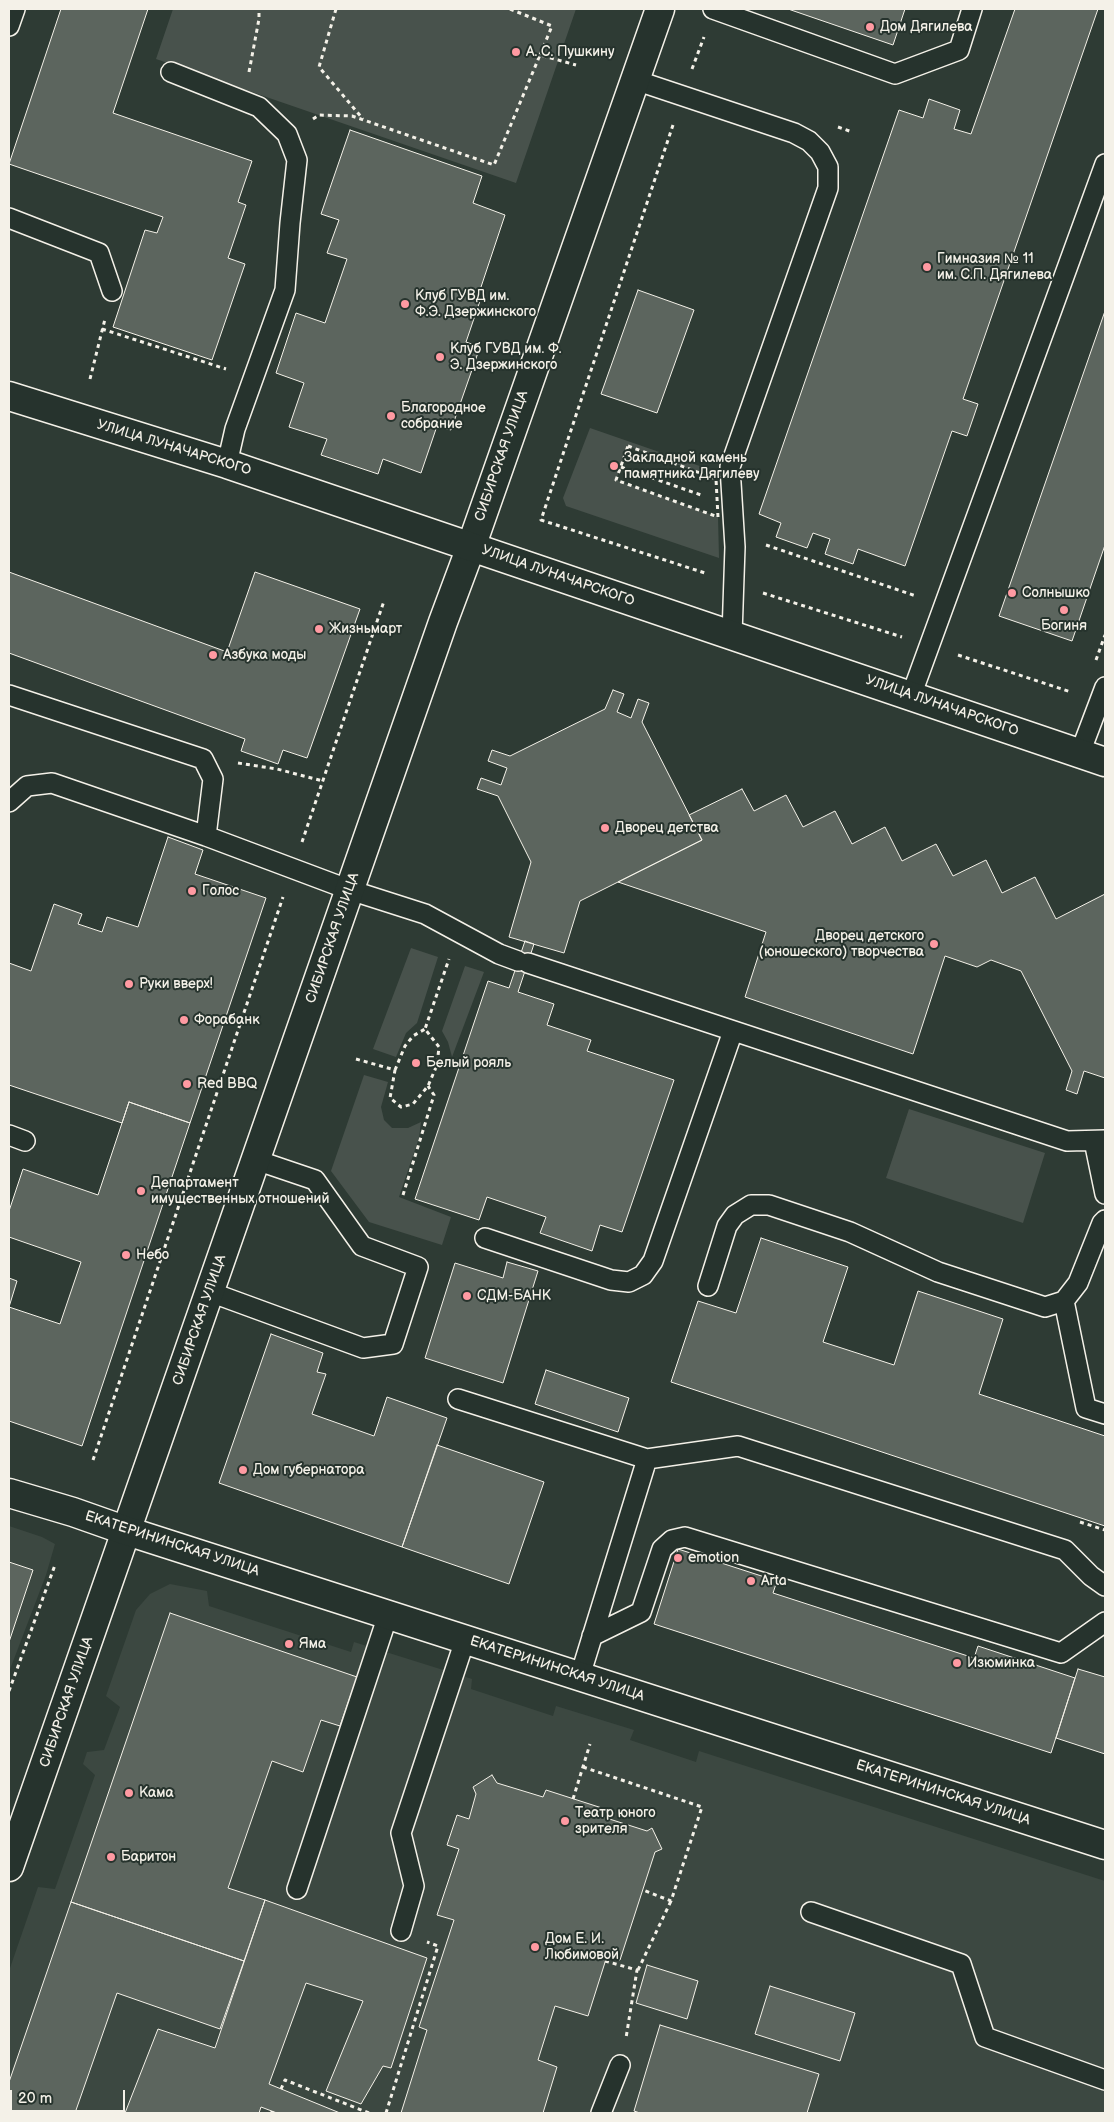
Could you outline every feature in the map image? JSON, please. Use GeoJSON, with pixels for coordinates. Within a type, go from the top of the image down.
{"type":"FeatureCollection","features":[{"type":"Feature","properties":{"kind":"main road","name":"СИБИРСКАЯ УЛИЦА"},"geometry":{"type":"LineString","coordinates":[[9,1867],[443,622],[660,9]]}},
{"type":"Feature","properties":{"kind":"main road","name":"УЛИЦА ЛУНАЧАРСКОГО"},"geometry":{"type":"LineString","coordinates":[[9,396],[227,464],[1105,762]]}},
{"type":"Feature","properties":{"kind":"main road","name":"ЕКАТЕРИНИНСКАЯ УЛИЦА"},"geometry":{"type":"LineString","coordinates":[[9,1493],[1105,1845]]}},
{"type":"Feature","properties":{"kind":"lane"},"geometry":{"type":"LineString","coordinates":[[9,26],[15,9]]}},
{"type":"Feature","properties":{"kind":"lane"},"geometry":{"type":"LineString","coordinates":[[714,9],[896,74],[959,50],[972,9]]}},
{"type":"Feature","properties":{"kind":"lane"},"geometry":{"type":"LineString","coordinates":[[171,72],[259,107],[287,134],[297,160],[285,290],[234,429],[227,464]]}},
{"type":"Feature","properties":{"kind":"lane"},"geometry":{"type":"LineString","coordinates":[[636,80],[794,134],[809,141],[820,152],[828,168],[828,188],[730,467],[734,583],[732,635]]}},
{"type":"Feature","properties":{"kind":"lane"},"geometry":{"type":"LineString","coordinates":[[911,696],[1105,164]]}},
{"type":"Feature","properties":{"kind":"lane"},"geometry":{"type":"LineString","coordinates":[[9,218],[99,253],[112,291]]}},
{"type":"Feature","properties":{"kind":"lane"},"geometry":{"type":"LineString","coordinates":[[1080,753],[1102,694]]}},
{"type":"Feature","properties":{"kind":"lane"},"geometry":{"type":"LineString","coordinates":[[9,695],[203,759],[213,779],[206,836]]}},
{"type":"Feature","properties":{"kind":"lane"},"geometry":{"type":"LineString","coordinates":[[9,802],[27,786],[52,783],[206,836],[350,890],[425,914],[498,954],[1067,1141],[1100,1141],[1105,1194]]}},
{"type":"Feature","properties":{"kind":"lane"},"geometry":{"type":"LineString","coordinates":[[485,1238],[612,1280],[629,1282],[643,1275],[653,1261],[733,1031]]}},
{"type":"Feature","properties":{"kind":"lane"},"geometry":{"type":"LineString","coordinates":[[210,1292],[363,1348],[393,1344],[418,1267],[362,1246],[315,1180],[256,1160]]}},
{"type":"Feature","properties":{"kind":"lane"},"geometry":{"type":"LineString","coordinates":[[708,1286],[727,1226],[735,1215],[751,1206],[769,1205],[850,1232],[938,1272],[1045,1307],[1064,1301],[1078,1283],[1102,1223],[1105,1220]]}},
{"type":"Feature","properties":{"kind":"lane"},"geometry":{"type":"LineString","coordinates":[[1064,1301],[1086,1408],[1105,1414]]}},
{"type":"Feature","properties":{"kind":"lane"},"geometry":{"type":"LineString","coordinates":[[458,1399],[647,1459],[738,1446],[1065,1550],[1091,1576],[1105,1586]]}},
{"type":"Feature","properties":{"kind":"lane"},"geometry":{"type":"LineString","coordinates":[[580,1676],[647,1459]]}},
{"type":"Feature","properties":{"kind":"lane"},"geometry":{"type":"LineString","coordinates":[[592,1636],[641,1612],[662,1549],[672,1540],[685,1536],[1061,1653],[1105,1622]]}},
{"type":"Feature","properties":{"kind":"lane"},"geometry":{"type":"LineString","coordinates":[[297,1889],[388,1615]]}},
{"type":"Feature","properties":{"kind":"lane"},"geometry":{"type":"LineString","coordinates":[[401,1931],[414,1886],[401,1833],[465,1640]]}},
{"type":"Feature","properties":{"kind":"lane"},"geometry":{"type":"LineString","coordinates":[[811,1912],[961,1964],[985,2037],[1105,2080]]}},
{"type":"Feature","properties":{"kind":"lane"},"geometry":{"type":"LineString","coordinates":[[601,2113],[620,2065]]}},
{"type":"Feature","properties":{"kind":"path"},"geometry":{"type":"LineString","coordinates":[[244,100],[260,20],[259,9]]}},
{"type":"Feature","properties":{"kind":"path"},"geometry":{"type":"LineString","coordinates":[[336,9],[319,68],[363,119]]}},
{"type":"Feature","properties":{"kind":"path"},"geometry":{"type":"LineString","coordinates":[[287,134],[319,115],[352,116],[494,165],[552,26],[510,9]]}},
{"type":"Feature","properties":{"kind":"path"},"geometry":{"type":"LineString","coordinates":[[714,9],[541,520],[929,646],[1102,694]]}},
{"type":"Feature","properties":{"kind":"path"},"geometry":{"type":"LineString","coordinates":[[540,55],[576,65]]}},
{"type":"Feature","properties":{"kind":"path"},"geometry":{"type":"LineString","coordinates":[[90,379],[112,291]]}},
{"type":"Feature","properties":{"kind":"path"},"geometry":{"type":"LineString","coordinates":[[102,329],[253,378]]}},
{"type":"Feature","properties":{"kind":"path"},"geometry":{"type":"LineString","coordinates":[[628,446],[716,479],[718,517],[616,480],[621,467],[628,446]]}},
{"type":"Feature","properties":{"kind":"path"},"geometry":{"type":"LineString","coordinates":[[621,467],[717,500]]}},
{"type":"Feature","properties":{"kind":"path"},"geometry":{"type":"LineString","coordinates":[[733,533],[943,605]]}},
{"type":"Feature","properties":{"kind":"path"},"geometry":{"type":"LineString","coordinates":[[93,1460],[384,601]]}},
{"type":"Feature","properties":{"kind":"path"},"geometry":{"type":"LineString","coordinates":[[203,759],[277,769],[323,781]]}},
{"type":"Feature","properties":{"kind":"path"},"geometry":{"type":"LineString","coordinates":[[424,1029],[439,1047],[437,1065],[428,1086],[413,1104],[401,1107],[390,1098],[395,1070],[405,1046],[413,1036],[424,1029],[459,933]]}},
{"type":"Feature","properties":{"kind":"path"},"geometry":{"type":"LineString","coordinates":[[356,1059],[395,1070]]}},
{"type":"Feature","properties":{"kind":"path"},"geometry":{"type":"LineString","coordinates":[[403,1195],[434,1096],[428,1086]]}},
{"type":"Feature","properties":{"kind":"path"},"geometry":{"type":"LineString","coordinates":[[9,1691],[55,1565]]}},
{"type":"Feature","properties":{"kind":"path"},"geometry":{"type":"LineString","coordinates":[[573,1799],[590,1744]]}},
{"type":"Feature","properties":{"kind":"path"},"geometry":{"type":"LineString","coordinates":[[583,1767],[702,1807],[670,1901],[638,1970],[620,2065]]}},
{"type":"Feature","properties":{"kind":"path"},"geometry":{"type":"LineString","coordinates":[[643,1890],[670,1901]]}},
{"type":"Feature","properties":{"kind":"path"},"geometry":{"type":"LineString","coordinates":[[386,2113],[438,1946],[401,1931]]}},
{"type":"Feature","properties":{"kind":"path"},"geometry":{"type":"LineString","coordinates":[[605,1961],[638,1970]]}},
{"type":"Feature","properties":{"kind":"path"},"geometry":{"type":"LineString","coordinates":[[281,2089],[285,2080],[369,2113]]}},
{"type":"Feature","properties":{"kind":"shaded area"},"geometry":{"type":"Polygon","coordinates":[[[173,9],[576,9],[516,183],[156,59],[173,9]]]}},
{"type":"Feature","properties":{"kind":"shaded area"},"geometry":{"type":"Polygon","coordinates":[[[590,428],[717,472],[716,479],[628,446],[616,480],[718,517],[719,558],[566,506],[563,498],[590,428]]]}},
{"type":"Feature","properties":{"kind":"shaded area"},"geometry":{"type":"Polygon","coordinates":[[[411,948],[438,957],[417,1023],[406,1033],[396,1057],[373,1049],[411,948]]]}},
{"type":"Feature","properties":{"kind":"shaded area"},"geometry":{"type":"Polygon","coordinates":[[[465,966],[484,972],[452,1057],[448,1042],[442,1031],[465,966]]]}},
{"type":"Feature","properties":{"kind":"shaded area"},"geometry":{"type":"Polygon","coordinates":[[[364,1075],[388,1082],[381,1107],[384,1120],[392,1128],[408,1128],[421,1122],[419,1138],[399,1197],[451,1217],[442,1245],[369,1222],[331,1171],[364,1075]]]}},
{"type":"Feature","properties":{"kind":"shaded area"},"geometry":{"type":"Polygon","coordinates":[[[909,1109],[1045,1153],[1023,1223],[886,1178],[909,1109]]]}},
{"type":"Feature","properties":{"kind":"shaded area"},"geometry":{"type":"Polygon","coordinates":[[[9,1526],[42,1537],[55,1544],[46,1575],[9,1672],[9,1526]]]}},
{"type":"Feature","properties":{"kind":"shaded area"},"geometry":{"type":"Polygon","coordinates":[[[170,1584],[207,1591],[209,1606],[351,1652],[354,1642],[472,1679],[471,1689],[553,1716],[556,1706],[634,1730],[630,1740],[696,1762],[699,1751],[1105,1881],[1105,2113],[9,2113],[9,1971],[38,1887],[55,1889],[95,1775],[83,1764],[87,1752],[104,1750],[120,1707],[106,1696],[136,1610],[150,1594],[170,1584]]]}},
{"type":"Feature","properties":{"kind":"building"},"geometry":{"type":"Polygon","coordinates":[[[61,9],[148,9],[113,113],[252,161],[238,202],[246,205],[228,258],[245,264],[212,360],[113,327],[145,230],[157,233],[163,217],[9,164],[61,9]]]}},
{"type":"Feature","properties":{"kind":"building","name":"Дом Дягилева"},"geometry":{"type":"Polygon","coordinates":[[[788,9],[905,9],[893,45],[788,9]]]}},
{"type":"Feature","properties":{"kind":"building","name":"Гимназия № 11 им. С.П. Дягилева"},"geometry":{"type":"Polygon","coordinates":[[[1015,9],[1098,9],[963,399],[978,404],[967,436],[952,431],[905,566],[858,549],[853,564],[825,554],[830,539],[813,533],[807,548],[776,537],[781,523],[759,514],[899,110],[923,118],[929,99],[960,110],[954,129],[971,134],[1015,9]]]}},
{"type":"Feature","properties":{"kind":"building","name":"Клуб ГУВД им. Ф.Э. Дзержинского"},"geometry":{"type":"Polygon","coordinates":[[[350,130],[482,176],[473,203],[505,215],[479,293],[482,295],[466,342],[480,347],[451,430],[437,426],[421,473],[383,459],[378,474],[321,455],[327,439],[289,427],[304,383],[276,373],[296,313],[325,323],[347,259],[327,253],[339,220],[321,214],[350,130]]]}},
{"type":"Feature","properties":{"kind":"building"},"geometry":{"type":"Polygon","coordinates":[[[638,290],[694,310],[657,413],[601,394],[638,290]]]}},
{"type":"Feature","properties":{"kind":"building"},"geometry":{"type":"Polygon","coordinates":[[[1105,311],[1105,545],[1072,641],[999,616],[1105,311]]]}},
{"type":"Feature","properties":{"kind":"building"},"geometry":{"type":"Polygon","coordinates":[[[9,572],[227,652],[255,572],[360,609],[307,758],[283,750],[278,764],[241,751],[245,739],[9,653],[9,572]]]}},
{"type":"Feature","properties":{"kind":"building","name":"Дворец детства"},"geometry":{"type":"Polygon","coordinates":[[[613,690],[624,694],[617,712],[631,718],[638,699],[649,703],[642,722],[702,840],[580,901],[564,953],[509,937],[531,862],[498,796],[477,789],[481,778],[501,785],[507,768],[488,761],[492,750],[510,756],[605,709],[613,690]]]}},
{"type":"Feature","properties":{"kind":"building","name":"Дворец детского (юношеского) творчества"},"geometry":{"type":"Polygon","coordinates":[[[742,789],[754,811],[786,795],[803,827],[835,811],[852,844],[885,827],[902,861],[936,844],[953,876],[986,860],[1002,893],[1035,877],[1056,919],[1105,894],[1105,1078],[1084,1071],[1077,1094],[1066,1090],[1072,1071],[1021,971],[991,960],[977,967],[945,956],[913,1054],[745,997],[766,932],[618,882],[702,840],[689,815],[742,789]]]}},
{"type":"Feature","properties":{"kind":"building"},"geometry":{"type":"Polygon","coordinates":[[[168,837],[203,850],[195,874],[266,898],[190,1123],[129,1102],[122,1123],[9,1085],[9,963],[31,971],[54,904],[82,914],[78,924],[102,932],[107,917],[138,927],[168,837]]]}},
{"type":"Feature","properties":{"kind":"building"},"geometry":{"type":"Polygon","coordinates":[[[525,941],[534,944],[518,992],[554,1004],[547,1025],[591,1040],[587,1051],[674,1080],[622,1232],[600,1225],[592,1251],[540,1233],[546,1217],[487,1197],[479,1220],[415,1199],[488,981],[509,988],[525,941]]]}},
{"type":"Feature","properties":{"kind":"building"},"geometry":{"type":"Polygon","coordinates":[[[129,1102],[190,1123],[82,1446],[9,1421],[9,1307],[60,1324],[81,1262],[9,1237],[9,1211],[23,1169],[98,1195],[129,1102]]]}},
{"type":"Feature","properties":{"kind":"building"},"geometry":{"type":"Polygon","coordinates":[[[761,1238],[848,1267],[823,1342],[894,1365],[918,1291],[1003,1319],[979,1394],[1105,1436],[1105,1526],[671,1382],[698,1301],[736,1313],[761,1238]]]}},
{"type":"Feature","properties":{"kind":"building"},"geometry":{"type":"Polygon","coordinates":[[[507,1262],[538,1271],[503,1383],[425,1358],[455,1263],[503,1278],[507,1262]]]}},
{"type":"Feature","properties":{"kind":"building"},"geometry":{"type":"Polygon","coordinates":[[[9,1278],[17,1281],[9,1307],[9,1278]]]}},
{"type":"Feature","properties":{"kind":"building"},"geometry":{"type":"Polygon","coordinates":[[[271,1334],[323,1353],[317,1372],[326,1374],[312,1414],[374,1436],[387,1397],[447,1418],[402,1547],[219,1483],[271,1334]]]}},
{"type":"Feature","properties":{"kind":"building"},"geometry":{"type":"Polygon","coordinates":[[[546,1370],[629,1398],[618,1432],[535,1404],[546,1370]]]}},
{"type":"Feature","properties":{"kind":"building"},"geometry":{"type":"Polygon","coordinates":[[[437,1445],[544,1482],[509,1584],[402,1547],[437,1445]]]}},
{"type":"Feature","properties":{"kind":"building"},"geometry":{"type":"Polygon","coordinates":[[[678,1549],[777,1581],[773,1593],[974,1658],[978,1646],[1075,1678],[1051,1753],[654,1624],[678,1549]]]}},
{"type":"Feature","properties":{"kind":"building"},"geometry":{"type":"Polygon","coordinates":[[[9,1562],[33,1570],[9,1642],[9,1562]]]}},
{"type":"Feature","properties":{"kind":"building"},"geometry":{"type":"Polygon","coordinates":[[[170,1613],[357,1677],[340,1726],[321,1720],[303,1772],[272,1761],[228,1888],[265,1900],[244,1961],[71,1902],[170,1613]]]}},
{"type":"Feature","properties":{"kind":"building"},"geometry":{"type":"Polygon","coordinates":[[[1078,1669],[1105,1677],[1105,1754],[1056,1738],[1078,1669]]]}},
{"type":"Feature","properties":{"kind":"building","name":"Дом Е. И. Любимовой"},"geometry":{"type":"Polygon","coordinates":[[[492,1775],[497,1783],[543,1797],[546,1790],[602,1808],[600,1816],[647,1831],[652,1828],[662,1849],[655,1852],[620,1960],[607,1956],[588,2016],[555,2006],[538,2060],[557,2067],[543,2113],[401,2113],[427,2030],[419,2027],[454,1920],[437,1915],[459,1849],[447,1845],[457,1815],[469,1819],[476,1794],[473,1787],[492,1775]]]}},
{"type":"Feature","properties":{"kind":"building"},"geometry":{"type":"Polygon","coordinates":[[[265,1900],[427,1958],[391,2068],[383,2066],[361,2104],[326,2091],[363,2001],[306,1983],[269,2084],[340,2113],[277,2113],[261,2107],[259,2113],[125,2113],[158,2029],[215,2048],[265,1900]]]}},
{"type":"Feature","properties":{"kind":"building"},"geometry":{"type":"Polygon","coordinates":[[[71,1902],[244,1961],[220,2029],[117,1993],[75,2113],[9,2113],[9,2082],[71,1902]]]}},
{"type":"Feature","properties":{"kind":"building"},"geometry":{"type":"Polygon","coordinates":[[[647,1965],[698,1981],[687,2019],[636,2003],[647,1965]]]}},
{"type":"Feature","properties":{"kind":"building"},"geometry":{"type":"Polygon","coordinates":[[[770,1986],[855,2013],[840,2061],[755,2034],[770,1986]]]}},
{"type":"Feature","properties":{"kind":"building"},"geometry":{"type":"Polygon","coordinates":[[[660,2025],[819,2074],[807,2113],[640,2113],[634,2111],[660,2025]]]}},
{"type":"Feature","properties":{"kind":"place","name":"Дом Дягилева"},"geometry":{"type":"Point","coordinates":[870,27]}},
{"type":"Feature","properties":{"kind":"place","name":"А. С. Пушкину"},"geometry":{"type":"Point","coordinates":[516,52]}},
{"type":"Feature","properties":{"kind":"place","name":"Гимназия № 11 им. С.П. Дягилева"},"geometry":{"type":"Point","coordinates":[927,267]}},
{"type":"Feature","properties":{"kind":"place","name":"Клуб ГУВД им. Ф.Э. Дзержинского"},"geometry":{"type":"Point","coordinates":[405,304]}},
{"type":"Feature","properties":{"kind":"place","name":"Клуб ГУВД им. Ф. Э. Дзержинского"},"geometry":{"type":"Point","coordinates":[440,357]}},
{"type":"Feature","properties":{"kind":"place","name":"Благородное собрание"},"geometry":{"type":"Point","coordinates":[391,416]}},
{"type":"Feature","properties":{"kind":"place","name":"Закладной камень памятника Дягилеву"},"geometry":{"type":"Point","coordinates":[614,466]}},
{"type":"Feature","properties":{"kind":"place","name":"Солнышко"},"geometry":{"type":"Point","coordinates":[1012,593]}},
{"type":"Feature","properties":{"kind":"place","name":"Богиня"},"geometry":{"type":"Point","coordinates":[1064,610]}},
{"type":"Feature","properties":{"kind":"place","name":"Жизньмарт"},"geometry":{"type":"Point","coordinates":[319,629]}},
{"type":"Feature","properties":{"kind":"place","name":"Азбука моды"},"geometry":{"type":"Point","coordinates":[213,655]}},
{"type":"Feature","properties":{"kind":"place","name":"Дворец детства"},"geometry":{"type":"Point","coordinates":[605,828]}},
{"type":"Feature","properties":{"kind":"place","name":"Голос"},"geometry":{"type":"Point","coordinates":[192,891]}},
{"type":"Feature","properties":{"kind":"place","name":"Дворец детского (юношеского) творчества"},"geometry":{"type":"Point","coordinates":[934,944]}},
{"type":"Feature","properties":{"kind":"place","name":"Руки вверх!"},"geometry":{"type":"Point","coordinates":[129,984]}},
{"type":"Feature","properties":{"kind":"place","name":"Форабанк"},"geometry":{"type":"Point","coordinates":[184,1020]}},
{"type":"Feature","properties":{"kind":"place","name":"Белый рояль"},"geometry":{"type":"Point","coordinates":[416,1063]}},
{"type":"Feature","properties":{"kind":"place","name":"Red BBQ"},"geometry":{"type":"Point","coordinates":[187,1084]}},
{"type":"Feature","properties":{"kind":"place","name":"Департамент имущественных отношений"},"geometry":{"type":"Point","coordinates":[141,1191]}},
{"type":"Feature","properties":{"kind":"place","name":"Небо"},"geometry":{"type":"Point","coordinates":[126,1255]}},
{"type":"Feature","properties":{"kind":"place","name":"СДМ-БАНК"},"geometry":{"type":"Point","coordinates":[467,1296]}},
{"type":"Feature","properties":{"kind":"place","name":"Дом губернатора"},"geometry":{"type":"Point","coordinates":[243,1470]}},
{"type":"Feature","properties":{"kind":"place","name":"emotion"},"geometry":{"type":"Point","coordinates":[678,1558]}},
{"type":"Feature","properties":{"kind":"place","name":"Arta"},"geometry":{"type":"Point","coordinates":[751,1581]}},
{"type":"Feature","properties":{"kind":"place","name":"Яма"},"geometry":{"type":"Point","coordinates":[289,1644]}},
{"type":"Feature","properties":{"kind":"place","name":"Изюминка"},"geometry":{"type":"Point","coordinates":[957,1663]}},
{"type":"Feature","properties":{"kind":"place","name":"Кама"},"geometry":{"type":"Point","coordinates":[129,1793]}},
{"type":"Feature","properties":{"kind":"place","name":"Театр юного зрителя"},"geometry":{"type":"Point","coordinates":[565,1821]}},
{"type":"Feature","properties":{"kind":"place","name":"Баритон"},"geometry":{"type":"Point","coordinates":[111,1857]}},
{"type":"Feature","properties":{"kind":"place","name":"Дом Е. И. Любимовой"},"geometry":{"type":"Point","coordinates":[535,1947]}}]}
